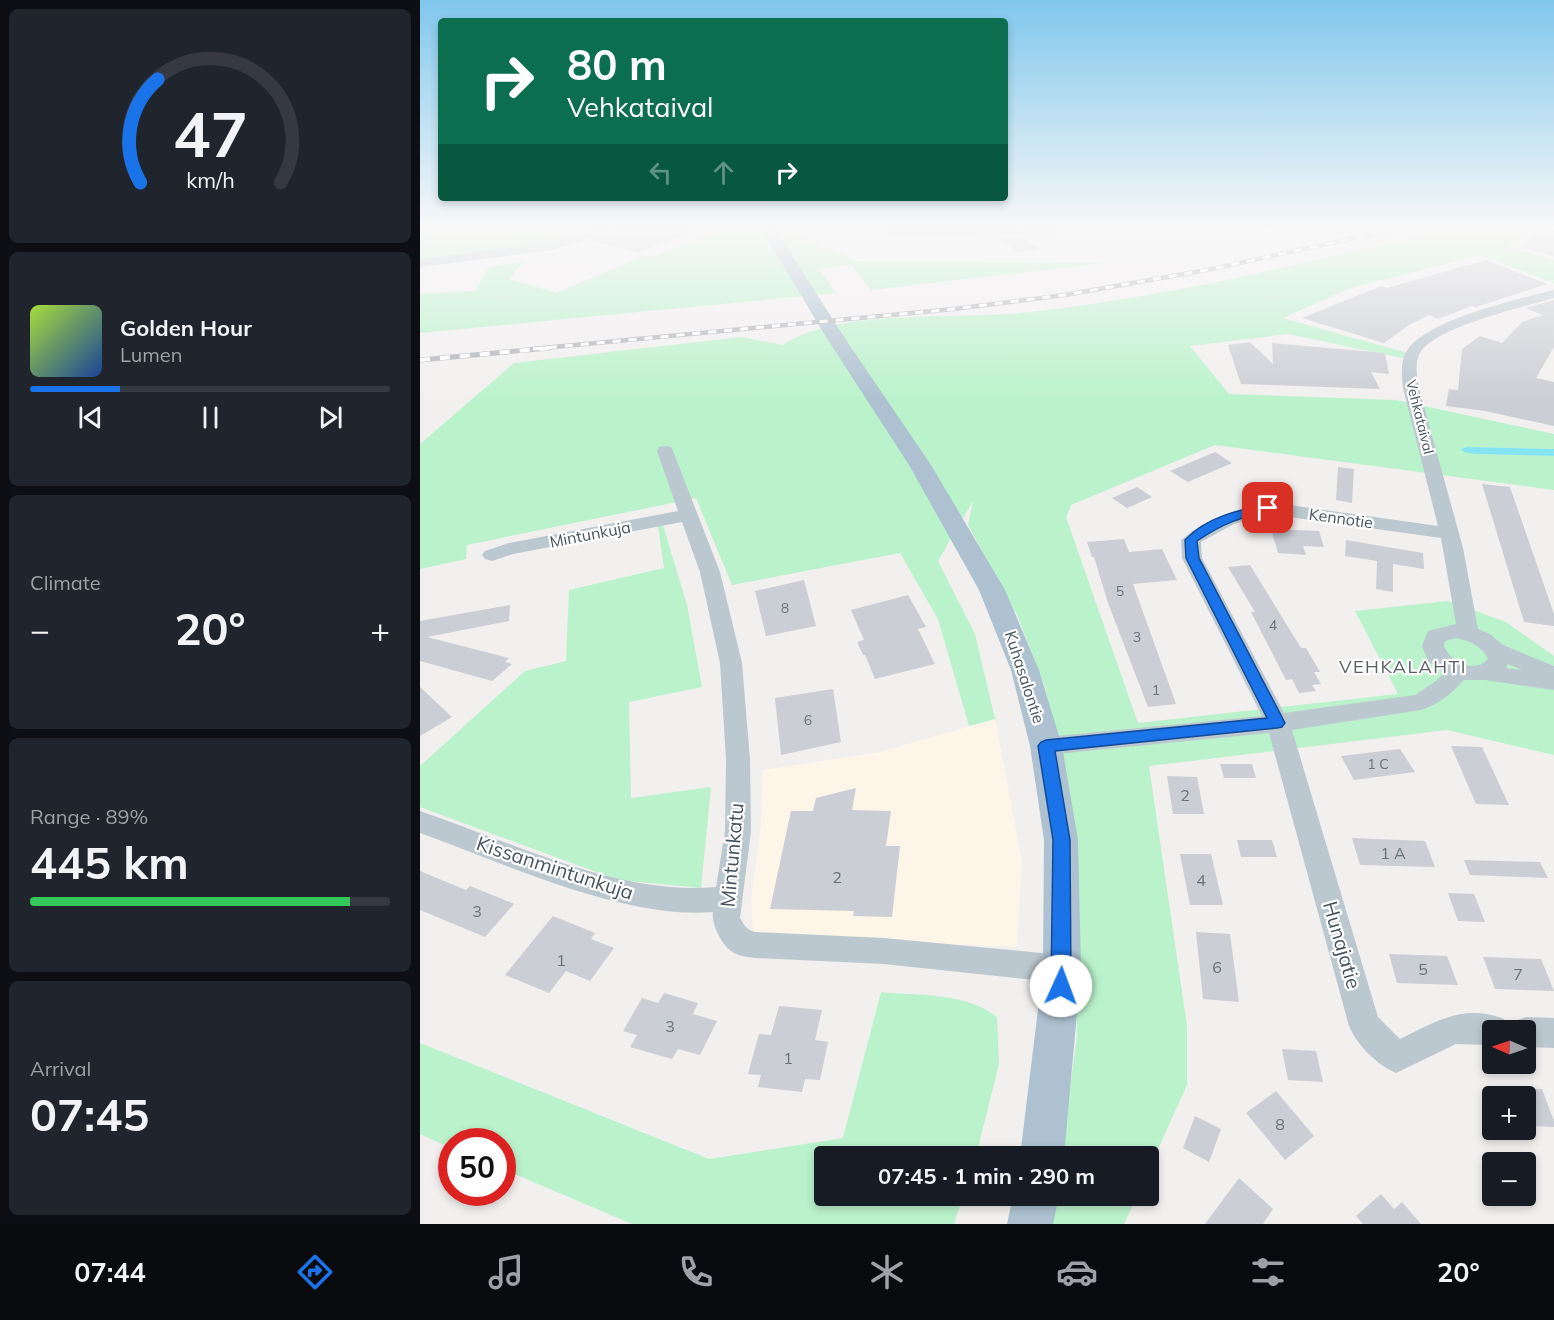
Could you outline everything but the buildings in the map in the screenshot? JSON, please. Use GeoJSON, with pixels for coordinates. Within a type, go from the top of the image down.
{"type":"FeatureCollection","features":[{"type":"Feature","properties":{"kind":"main road","name":"Kuhasalontie"},"geometry":{"type":"LineString","coordinates":[[804,287],[920,465],[992,590],[1010,629],[1046,746],[1061,840],[1062,969],[1043,1146]]}},
{"type":"Feature","properties":{"kind":"main road"},"geometry":{"type":"LineString","coordinates":[[1030,1224],[1034,1206]]}},
{"type":"Feature","properties":{"kind":"street","name":"Vehkataival"},"geometry":{"type":"LineString","coordinates":[[1468,633],[1466,611],[1449,533],[1411,388],[1408,364],[1416,348],[1428,338],[1444,330],[1498,310],[1554,294]]}},
{"type":"Feature","properties":{"kind":"street","name":"Mintunkatu"},"geometry":{"type":"LineString","coordinates":[[665,451],[710,572],[735,691],[738,831],[726,919],[733,933],[741,942],[755,945],[884,951],[1062,969]]}},
{"type":"Feature","properties":{"kind":"street","name":"Kennotie"},"geometry":{"type":"LineString","coordinates":[[1277,723],[1192,558],[1191,540],[1217,522],[1238,514],[1268,508],[1449,533]]}},
{"type":"Feature","properties":{"kind":"street","name":"Mintunkuja"},"geometry":{"type":"LineString","coordinates":[[492,555],[509,549],[688,515]]}},
{"type":"Feature","properties":{"kind":"street"},"geometry":{"type":"LineString","coordinates":[[1554,674],[1497,651],[1490,644],[1468,633],[1444,632],[1436,636],[1432,642],[1432,650],[1437,658],[1459,671],[1554,682]]}},
{"type":"Feature","properties":{"kind":"street"},"geometry":{"type":"LineString","coordinates":[[1487,673],[1497,668],[1500,660],[1497,651]]}},
{"type":"Feature","properties":{"kind":"street"},"geometry":{"type":"LineString","coordinates":[[1046,746],[1277,723],[1421,702],[1444,687],[1459,671]]}},
{"type":"Feature","properties":{"kind":"street","name":"Hunajatie"},"geometry":{"type":"LineString","coordinates":[[1277,723],[1365,1026],[1396,1057],[1454,1029],[1482,1030]]}},
{"type":"Feature","properties":{"kind":"street","name":"Kissanmintunkuja"},"geometry":{"type":"LineString","coordinates":[[420,822],[604,888],[624,893],[670,900],[709,901],[729,898]]}},
{"type":"Feature","properties":{"kind":"street"},"geometry":{"type":"LineString","coordinates":[[1536,1032],[1554,1033]]}},
{"type":"Feature","properties":{"kind":"shaded area"},"geometry":{"type":"Polygon","coordinates":[[[995,719],[1022,861],[1017,947],[753,936],[751,901],[761,824],[763,770],[880,752],[995,719]]]}},
{"type":"Feature","properties":{"kind":"green space"},"geometry":{"type":"Polygon","coordinates":[[[477,287],[537,287],[557,293],[571,287],[832,287],[836,293],[420,333],[420,294],[475,291],[477,287]]]}},
{"type":"Feature","properties":{"kind":"green space"},"geometry":{"type":"Polygon","coordinates":[[[869,287],[896,287],[871,290],[869,287]]]}},
{"type":"Feature","properties":{"kind":"green space"},"geometry":{"type":"Polygon","coordinates":[[[1189,287],[1353,287],[1283,318],[1411,354],[1407,359],[1288,334],[1190,346],[1229,394],[1396,400],[1554,434],[1554,449],[1467,447],[1476,454],[1554,456],[1554,490],[1215,445],[1071,505],[1066,517],[1138,723],[1398,694],[1355,611],[1448,601],[1506,622],[1554,656],[1554,755],[1447,730],[1149,766],[1187,1026],[1187,1085],[1159,1147],[1062,1146],[1077,1036],[1071,804],[1045,687],[1018,617],[968,525],[973,501],[938,561],[975,634],[995,719],[969,726],[938,619],[900,553],[732,585],[696,498],[467,545],[466,559],[420,569],[420,444],[514,363],[741,337],[783,345],[805,334],[832,326],[863,321],[993,315],[1094,304],[1189,287]]]}},
{"type":"Feature","properties":{"kind":"green space"},"geometry":{"type":"Polygon","coordinates":[[[663,525],[687,605],[702,687],[629,702],[631,798],[711,787],[701,888],[618,880],[420,807],[420,766],[525,671],[566,661],[569,590],[664,568],[658,526],[663,525]]]}},
{"type":"Feature","properties":{"kind":"green space"},"geometry":{"type":"Polygon","coordinates":[[[881,992],[957,999],[985,1009],[997,1017],[999,1064],[978,1146],[814,1146],[814,1206],[960,1206],[954,1224],[632,1224],[516,1175],[516,1128],[438,1128],[438,1142],[420,1134],[420,1043],[709,1159],[843,1138],[881,992]]]}},
{"type":"Feature","properties":{"kind":"green space"},"geometry":{"type":"Polygon","coordinates":[[[1055,1206],[1132,1206],[1124,1224],[1052,1224],[1055,1206]]]}},
{"type":"Feature","properties":{"kind":"water"},"geometry":{"type":"Polygon","coordinates":[[[1467,447],[1554,449],[1554,456],[1476,454],[1464,452],[1461,449],[1467,447]]]}},
{"type":"Feature","properties":{"kind":"railway"},"geometry":{"type":"LineString","coordinates":[[533,349],[954,309],[1110,287]]}},
{"type":"Feature","properties":{"kind":"railway"},"geometry":{"type":"LineString","coordinates":[[420,360],[549,348]]}},
{"type":"Feature","properties":{"kind":"district","name":"VEHKALAHTI"},"geometry":{"type":"Point","coordinates":[1403,667]}},
{"type":"Feature","properties":{"kind":"route"},"geometry":{"type":"LineString","coordinates":[[1061,986],[1061,840],[1046,746],[1188,730],[1277,723],[1192,558],[1191,540],[1217,522],[1238,514],[1268,508]]}}]}
